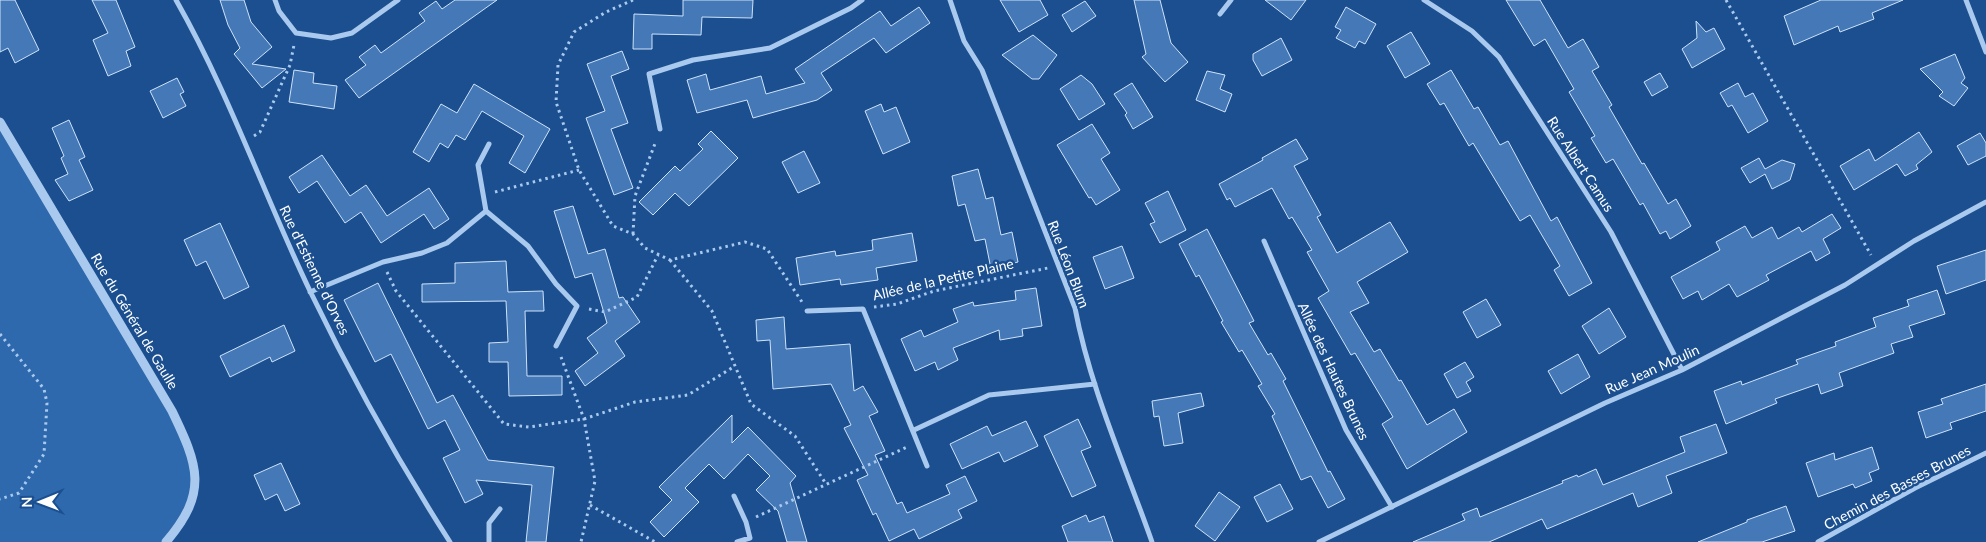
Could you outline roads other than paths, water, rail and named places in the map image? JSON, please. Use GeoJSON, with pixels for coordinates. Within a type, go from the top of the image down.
{"type":"FeatureCollection","features":[{"type":"Feature","properties":{"kind":"street","name":"Rue d'Estienne d'Orves"},"geometry":{"type":"LineString","coordinates":[[176,0],[199,41],[246,143],[266,195],[310,292],[386,438],[450,542]]}},
{"type":"Feature","properties":{"kind":"street"},"geometry":{"type":"LineString","coordinates":[[275,0],[279,11],[296,33],[331,38],[352,33],[398,0]]}},
{"type":"Feature","properties":{"kind":"street"},"geometry":{"type":"LineString","coordinates":[[660,129],[648,74],[693,60],[770,48],[851,8],[862,0]]}},
{"type":"Feature","properties":{"kind":"street","name":"Rue Léon Blum"},"geometry":{"type":"LineString","coordinates":[[950,0],[964,41],[982,70],[1076,308],[1082,343],[1095,384],[1152,542]]}},
{"type":"Feature","properties":{"kind":"street"},"geometry":{"type":"LineString","coordinates":[[1220,14],[1231,0]]}},
{"type":"Feature","properties":{"kind":"street","name":"Rue Albert Camus"},"geometry":{"type":"LineString","coordinates":[[1424,0],[1472,31],[1499,57],[1612,232],[1682,370]]}},
{"type":"Feature","properties":{"kind":"street"},"geometry":{"type":"LineString","coordinates":[[1966,0],[1986,52]]}},
{"type":"Feature","properties":{"kind":"street","name":"Rue du Général de Gaulle"},"geometry":{"type":"LineString","coordinates":[[0,122],[172,411],[190,449],[197,475],[191,501],[180,526],[166,542]]}},
{"type":"Feature","properties":{"kind":"street"},"geometry":{"type":"LineString","coordinates":[[489,144],[478,164],[486,211],[528,246],[556,284],[577,306],[556,346]]}},
{"type":"Feature","properties":{"kind":"street","name":"Rue Jean Moulin"},"geometry":{"type":"LineString","coordinates":[[1319,542],[1605,403],[1682,370],[1845,285],[1986,202]]}},
{"type":"Feature","properties":{"kind":"street"},"geometry":{"type":"LineString","coordinates":[[310,292],[383,262],[422,252],[447,242],[486,211]]}},
{"type":"Feature","properties":{"kind":"street","name":"Allée des Hautes Brunes"},"geometry":{"type":"LineString","coordinates":[[1264,241],[1346,430],[1392,507]]}},
{"type":"Feature","properties":{"kind":"street"},"geometry":{"type":"LineString","coordinates":[[807,311],[863,309],[914,430],[927,466]]}},
{"type":"Feature","properties":{"kind":"street"},"geometry":{"type":"LineString","coordinates":[[914,430],[990,395],[1095,384]]}},
{"type":"Feature","properties":{"kind":"street","name":"Chemin des Basses Brunes"},"geometry":{"type":"LineString","coordinates":[[1818,542],[1915,488],[1986,453]]}},
{"type":"Feature","properties":{"kind":"street"},"geometry":{"type":"LineString","coordinates":[[734,496],[746,522],[750,538],[737,542]]}},
{"type":"Feature","properties":{"kind":"street"},"geometry":{"type":"LineString","coordinates":[[489,542],[489,523],[500,509]]}}]}
